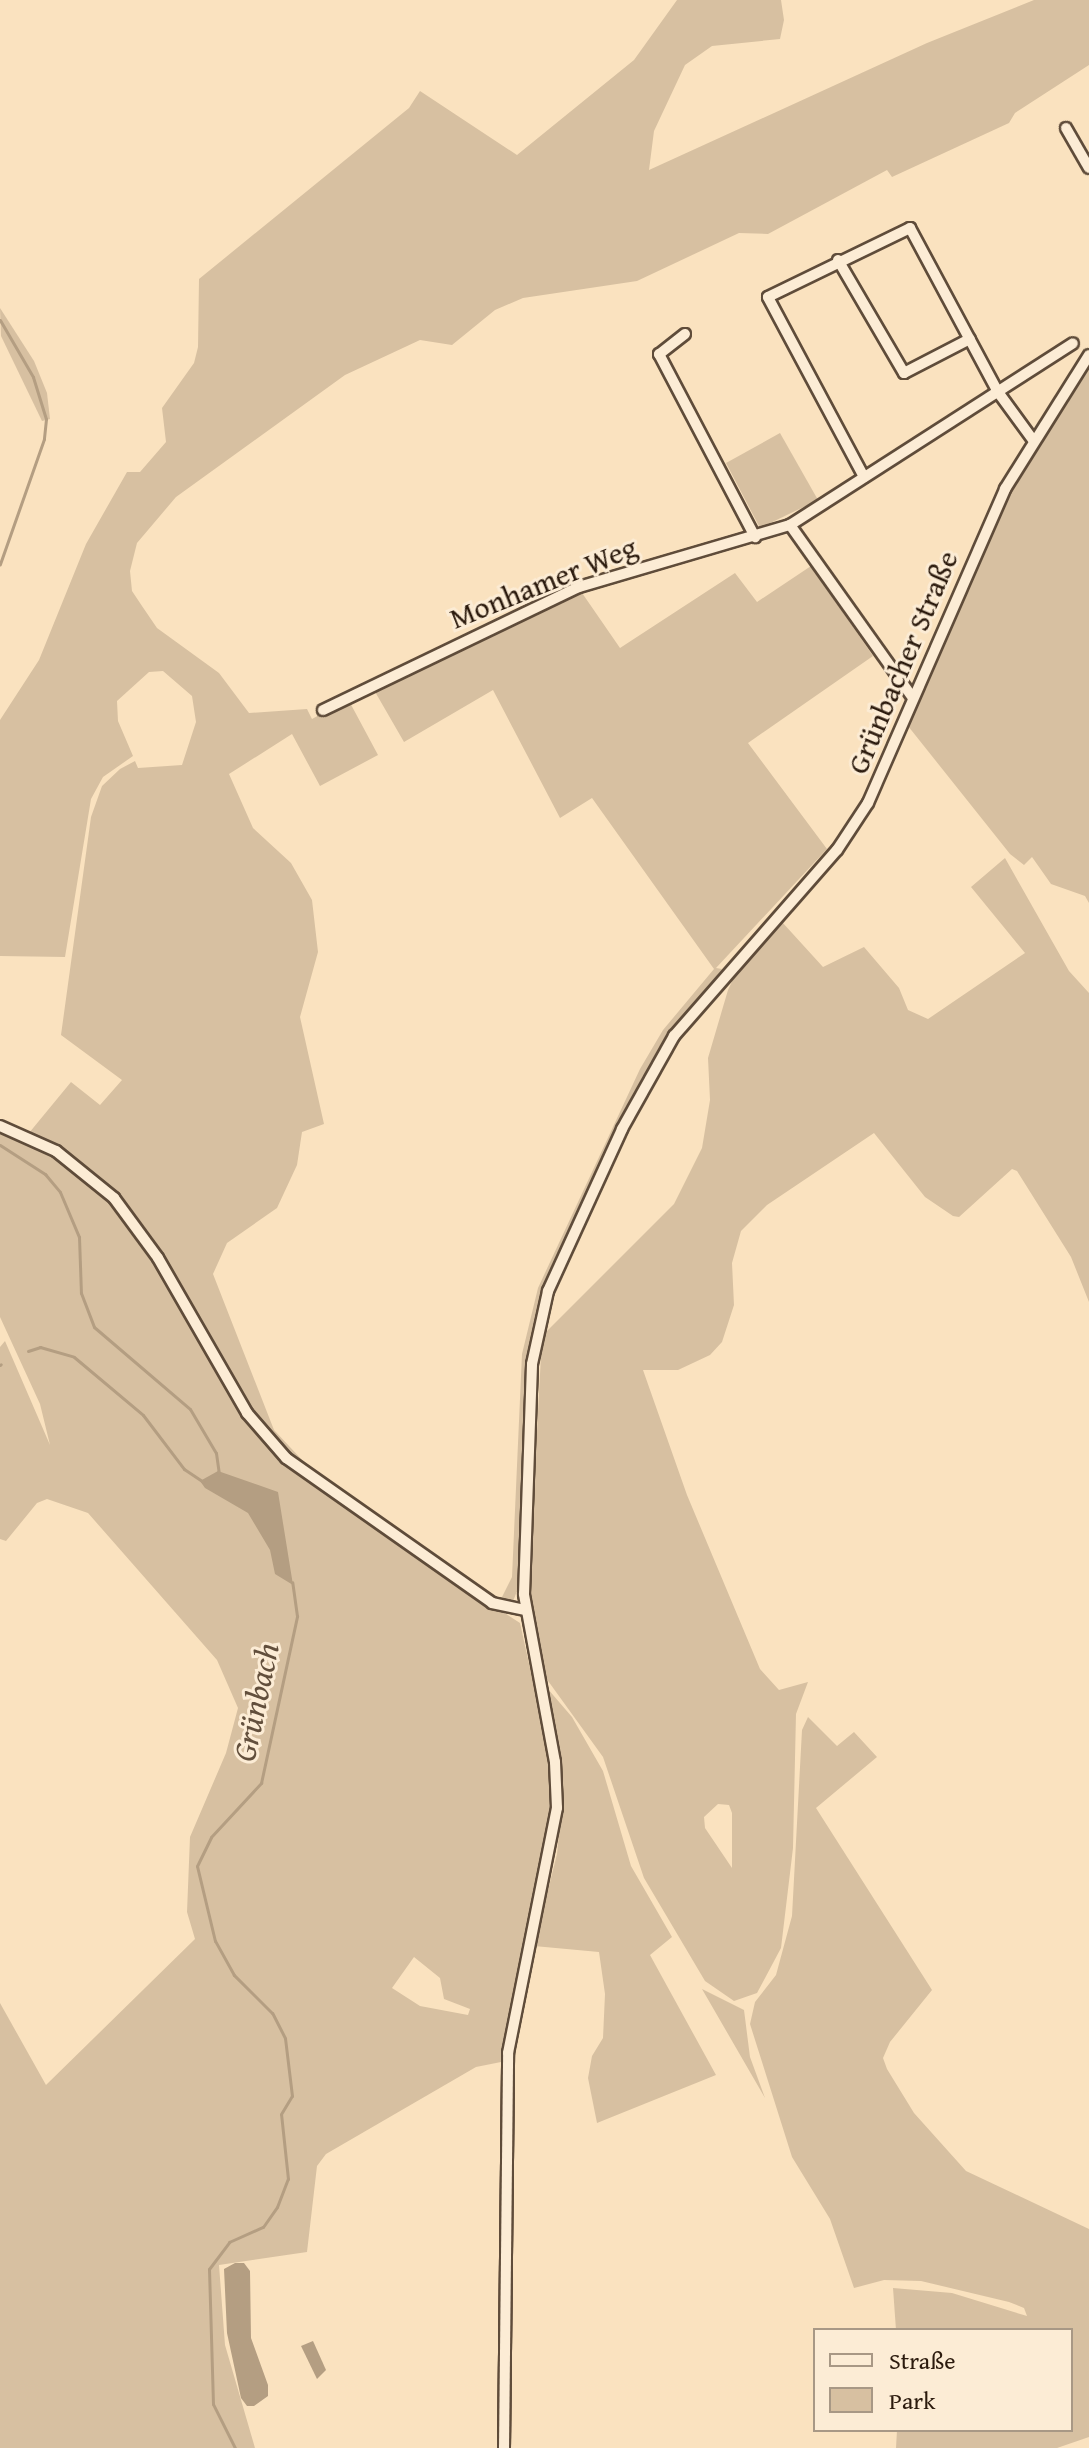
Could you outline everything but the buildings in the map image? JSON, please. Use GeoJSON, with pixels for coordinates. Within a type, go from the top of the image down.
{"type":"FeatureCollection","features":[{"type":"Feature","properties":{"kind":"street"},"geometry":{"type":"LineString","coordinates":[[1066,128],[1089,168]]}},
{"type":"Feature","properties":{"kind":"street"},"geometry":{"type":"LineString","coordinates":[[864,477],[768,297],[838,260],[910,228],[998,392],[1033,440]]}},
{"type":"Feature","properties":{"kind":"street"},"geometry":{"type":"LineString","coordinates":[[838,260],[904,373],[970,339]]}},
{"type":"Feature","properties":{"kind":"street"},"geometry":{"type":"LineString","coordinates":[[685,334],[659,354],[755,537]]}},
{"type":"Feature","properties":{"kind":"street","name":"Monhamer Weg"},"geometry":{"type":"LineString","coordinates":[[323,710],[579,587],[790,525],[1073,343]]}},
{"type":"Feature","properties":{"kind":"street","name":"Grünbacher Straße"},"geometry":{"type":"LineString","coordinates":[[504,2448],[508,2053],[557,1808],[555,1762],[524,1610],[532,1364],[548,1291],[647,1080],[674,1036],[729,967],[857,823],[980,541],[1033,440],[1089,355]]}},
{"type":"Feature","properties":{"kind":"street"},"geometry":{"type":"LineString","coordinates":[[790,525],[913,698]]}},
{"type":"Feature","properties":{"kind":"street"},"geometry":{"type":"LineString","coordinates":[[0,1126],[56,1151],[114,1198],[158,1258],[240,1403],[279,1452],[492,1603],[524,1610]]}},
{"type":"Feature","properties":{"kind":"green space"},"geometry":{"type":"Polygon","coordinates":[[[677,0],[781,0],[784,20],[780,39],[712,46],[685,65],[654,131],[649,170],[927,43],[1034,0],[1089,0],[1089,65],[1015,113],[1009,123],[892,177],[887,170],[768,234],[739,233],[637,281],[523,298],[495,310],[452,345],[420,340],[345,375],[176,497],[137,543],[130,571],[132,591],[157,628],[219,673],[249,713],[307,709],[312,719],[348,699],[378,755],[320,786],[292,734],[229,774],[253,828],[291,863],[312,900],[318,952],[300,1017],[324,1124],[302,1132],[297,1165],[277,1208],[227,1243],[213,1274],[274,1430],[318,1477],[290,1455],[249,1408],[124,1202],[72,1156],[29,1133],[71,1082],[100,1105],[122,1080],[61,1035],[91,817],[102,786],[120,769],[135,761],[138,768],[182,765],[196,722],[192,696],[163,671],[149,672],[117,701],[118,721],[133,756],[103,777],[91,799],[65,957],[0,956],[0,720],[39,660],[86,544],[127,472],[140,472],[166,442],[162,408],[194,363],[198,347],[199,279],[409,108],[420,91],[517,155],[634,60],[677,0]]]}},
{"type":"Feature","properties":{"kind":"green space"},"geometry":{"type":"Polygon","coordinates":[[[0,308],[34,361],[47,393],[50,419],[42,421],[1,336],[0,308]]]}},
{"type":"Feature","properties":{"kind":"green space"},"geometry":{"type":"Polygon","coordinates":[[[1089,362],[1089,903],[1085,896],[1051,884],[1032,857],[1024,865],[1010,854],[908,726],[1008,492],[1089,362]]]}},
{"type":"Feature","properties":{"kind":"green space"},"geometry":{"type":"Polygon","coordinates":[[[780,433],[818,500],[760,528],[726,463],[780,433]]]}},
{"type":"Feature","properties":{"kind":"green space"},"geometry":{"type":"Polygon","coordinates":[[[811,566],[873,656],[748,743],[827,849],[716,968],[722,969],[657,1054],[556,1261],[535,1322],[527,1371],[517,1591],[512,1604],[500,1601],[512,1577],[522,1354],[538,1288],[640,1069],[663,1030],[714,969],[592,798],[560,818],[493,690],[404,742],[374,690],[580,590],[620,648],[735,573],[757,602],[811,566]]]}},
{"type":"Feature","properties":{"kind":"green space"},"geometry":{"type":"Polygon","coordinates":[[[1005,858],[1069,971],[1089,993],[1089,1302],[1071,1257],[1017,1171],[1012,1169],[959,1217],[953,1216],[925,1197],[874,1133],[767,1205],[741,1231],[732,1263],[734,1305],[722,1342],[710,1355],[678,1370],[643,1370],[687,1495],[760,1669],[779,1690],[808,1682],[796,1714],[793,1848],[781,1948],[757,1993],[734,2001],[705,1981],[644,1878],[603,1757],[538,1667],[528,1603],[542,1336],[674,1204],[702,1148],[710,1100],[708,1058],[728,990],[737,971],[782,922],[823,967],[864,947],[899,988],[908,1010],[928,1019],[1025,953],[971,887],[1005,858]],[[718,1804],[704,1817],[705,1828],[732,1868],[732,1813],[729,1805],[718,1804]]]}},
{"type":"Feature","properties":{"kind":"green space"},"geometry":{"type":"Polygon","coordinates":[[[0,1130],[51,1152],[108,1197],[144,1244],[236,1405],[275,1453],[362,1520],[520,1623],[547,1745],[552,1818],[501,2062],[476,2067],[326,2154],[317,2166],[307,2252],[219,2265],[225,2345],[255,2448],[0,2448],[0,2003],[46,2085],[195,1939],[187,1912],[190,1837],[226,1753],[238,1708],[217,1660],[88,1513],[47,1499],[37,1503],[6,1541],[0,1539],[0,1347],[5,1341],[50,1445],[40,1404],[0,1317],[0,1130]],[[414,1957],[392,1988],[420,2006],[468,2015],[470,2009],[444,1999],[440,1978],[414,1957]]]}},
{"type":"Feature","properties":{"kind":"green space"},"geometry":{"type":"Polygon","coordinates":[[[541,1681],[572,1717],[603,1771],[631,1866],[672,1937],[650,1955],[716,2075],[597,2123],[588,2078],[592,2056],[603,2038],[605,1994],[599,1952],[534,1946],[557,1854],[561,1813],[558,1750],[541,1681]]]}},
{"type":"Feature","properties":{"kind":"green space"},"geometry":{"type":"Polygon","coordinates":[[[808,1717],[837,1746],[854,1732],[877,1757],[816,1808],[932,1990],[890,2042],[883,2058],[887,2069],[914,2113],[966,2171],[1089,2229],[1089,2437],[1057,2448],[896,2448],[897,2432],[1073,2432],[1073,2328],[896,2328],[893,2288],[952,2293],[1027,2316],[1024,2308],[1009,2302],[921,2281],[884,2280],[854,2288],[830,2219],[792,2157],[750,2024],[755,2002],[776,1975],[792,1916],[802,1730],[808,1717]]]}},
{"type":"Feature","properties":{"kind":"green space"},"geometry":{"type":"Polygon","coordinates":[[[702,1989],[744,2010],[750,2057],[765,2098],[702,1989]]]}},
{"type":"Feature","properties":{"kind":"shaded area"},"geometry":{"type":"Polygon","coordinates":[[[218,1471],[278,1492],[293,1585],[275,1574],[270,1550],[248,1513],[205,1488],[200,1481],[218,1471]]]}},
{"type":"Feature","properties":{"kind":"shaded area"},"geometry":{"type":"Polygon","coordinates":[[[235,2263],[244,2263],[250,2271],[251,2338],[268,2385],[268,2396],[254,2406],[247,2406],[241,2398],[227,2333],[224,2269],[235,2263]]]}},
{"type":"Feature","properties":{"kind":"shaded area"},"geometry":{"type":"Polygon","coordinates":[[[313,2341],[326,2370],[317,2379],[301,2346],[313,2341]]]}},
{"type":"Feature","properties":{"kind":"waterway"},"geometry":{"type":"LineString","coordinates":[[0,320],[33,377],[46,419],[44,439],[0,564]]}},
{"type":"Feature","properties":{"kind":"waterway"},"geometry":{"type":"LineString","coordinates":[[0,1145],[45,1174],[60,1192],[79,1237],[81,1293],[94,1327],[190,1409],[216,1453],[219,1475]]}},
{"type":"Feature","properties":{"kind":"waterway","name":"Grünbach"},"geometry":{"type":"LineString","coordinates":[[28,1351],[40,1347],[74,1357],[143,1415],[184,1469],[203,1482]]}},
{"type":"Feature","properties":{"kind":"waterway","name":"Grünbach"},"geometry":{"type":"LineString","coordinates":[[235,2448],[213,2404],[209,2269],[229,2242],[263,2227],[277,2207],[288,2179],[281,2114],[292,2096],[285,2038],[272,2013],[234,1975],[215,1941],[197,1866],[211,1837],[261,1783],[297,1616],[292,1582]]}}]}
